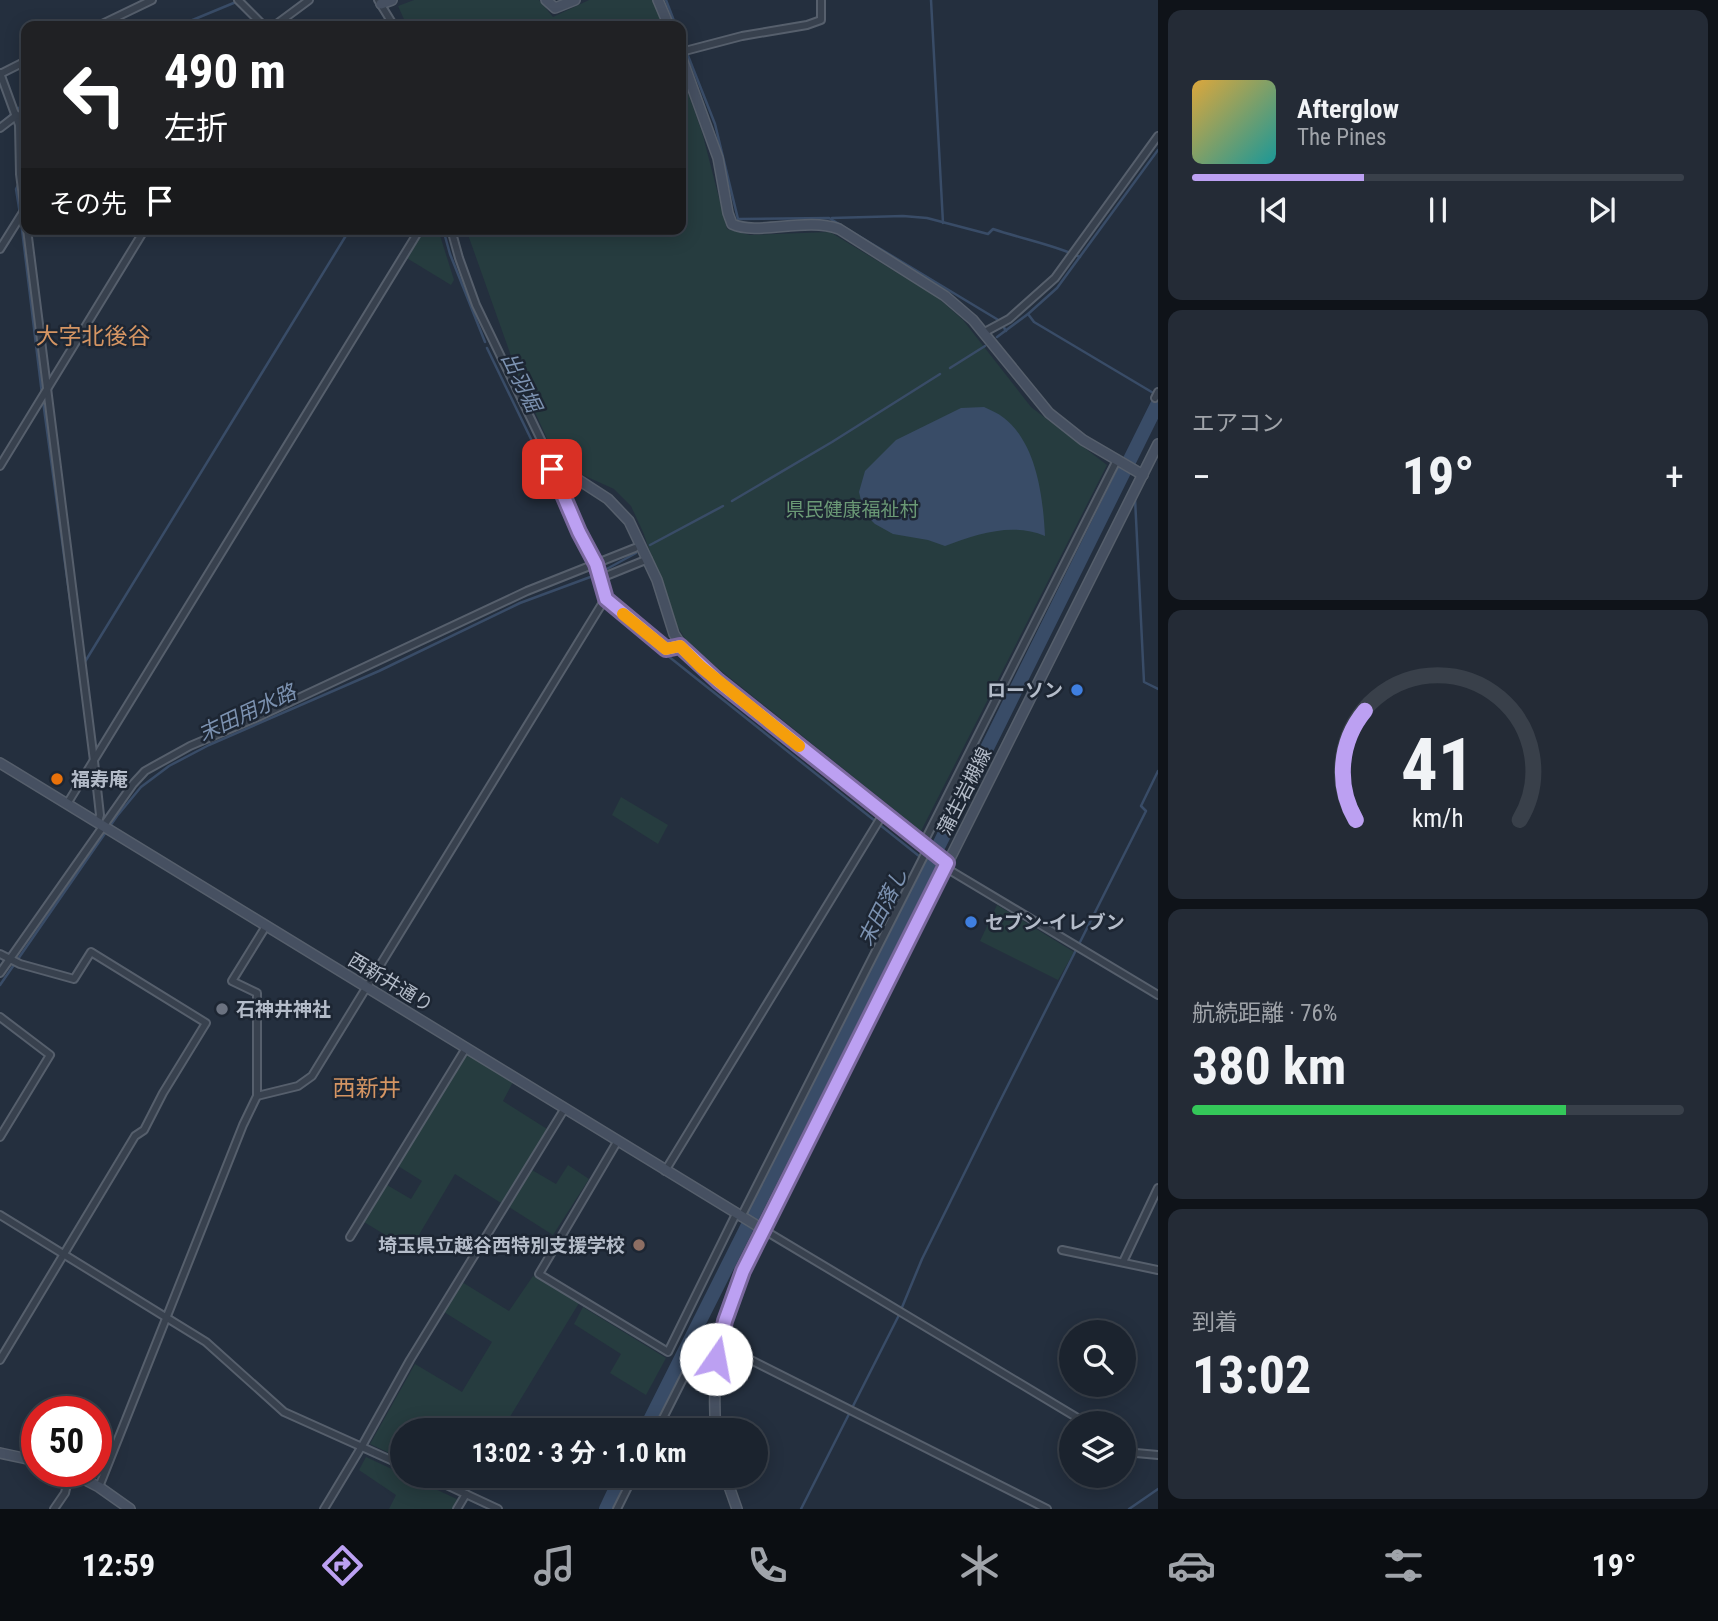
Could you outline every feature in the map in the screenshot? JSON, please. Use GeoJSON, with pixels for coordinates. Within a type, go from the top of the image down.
{"type":"FeatureCollection","features":[{"type":"Feature","properties":{"kind":"street"},"geometry":{"type":"LineString","coordinates":[[108,21],[152,0]]}},
{"type":"Feature","properties":{"kind":"street"},"geometry":{"type":"LineString","coordinates":[[238,0],[259,21]]}},
{"type":"Feature","properties":{"kind":"street"},"geometry":{"type":"LineString","coordinates":[[281,21],[309,0]]}},
{"type":"Feature","properties":{"kind":"street"},"geometry":{"type":"LineString","coordinates":[[546,0],[555,8],[575,0]]}},
{"type":"Feature","properties":{"kind":"street"},"geometry":{"type":"LineString","coordinates":[[659,0],[667,21]]}},
{"type":"Feature","properties":{"kind":"street"},"geometry":{"type":"LineString","coordinates":[[686,53],[743,36],[821,20],[821,0]]}},
{"type":"Feature","properties":{"kind":"street"},"geometry":{"type":"LineString","coordinates":[[385,1],[392,21]]}},
{"type":"Feature","properties":{"kind":"street"},"geometry":{"type":"LineString","coordinates":[[21,63],[0,73],[17,115],[21,181]]}},
{"type":"Feature","properties":{"kind":"street"},"geometry":{"type":"LineString","coordinates":[[686,68],[718,158],[732,224],[745,227],[821,224],[839,229],[946,296],[973,320],[1049,413],[1083,440],[1143,475]]}},
{"type":"Feature","properties":{"kind":"street"},"geometry":{"type":"LineString","coordinates":[[0,128],[17,115]]}},
{"type":"Feature","properties":{"kind":"street"},"geometry":{"type":"LineString","coordinates":[[983,333],[1010,319],[1032,302],[1055,278],[1158,136]]}},
{"type":"Feature","properties":{"kind":"street"},"geometry":{"type":"LineString","coordinates":[[0,249],[21,215]]}},
{"type":"Feature","properties":{"kind":"street"},"geometry":{"type":"LineString","coordinates":[[28,235],[100,824]]}},
{"type":"Feature","properties":{"kind":"street"},"geometry":{"type":"LineString","coordinates":[[0,466],[141,235]]}},
{"type":"Feature","properties":{"kind":"street"},"geometry":{"type":"LineString","coordinates":[[67,804],[416,235]]}},
{"type":"Feature","properties":{"kind":"street"},"geometry":{"type":"LineString","coordinates":[[452,235],[458,258],[477,305],[551,461],[570,511],[596,564],[606,599],[666,649],[680,646]]}},
{"type":"Feature","properties":{"kind":"street","name":"蒲生岩槻線"},"geometry":{"type":"LineString","coordinates":[[715,1418],[714,1391],[719,1344],[734,1294],[1158,444]]}},
{"type":"Feature","properties":{"kind":"street"},"geometry":{"type":"LineString","coordinates":[[617,1142],[539,1274],[668,1352],[925,846],[1116,460]]}},
{"type":"Feature","properties":{"kind":"street"},"geometry":{"type":"LineString","coordinates":[[551,461],[608,499],[629,521],[648,559],[680,646],[701,667],[947,863],[951,871],[1158,995]]}},
{"type":"Feature","properties":{"kind":"street"},"geometry":{"type":"LineString","coordinates":[[0,973],[100,824],[145,771],[190,746],[527,591],[635,548]]}},
{"type":"Feature","properties":{"kind":"street"},"geometry":{"type":"LineString","coordinates":[[601,578],[648,559]]}},
{"type":"Feature","properties":{"kind":"street"},"geometry":{"type":"LineString","coordinates":[[257,1096],[298,1086],[312,1076],[606,599]]}},
{"type":"Feature","properties":{"kind":"street","name":"西新井通り"},"geometry":{"type":"LineString","coordinates":[[0,763],[764,1230]]}},
{"type":"Feature","properties":{"kind":"street"},"geometry":{"type":"LineString","coordinates":[[665,1171],[883,814]]}},
{"type":"Feature","properties":{"kind":"street"},"geometry":{"type":"LineString","coordinates":[[112,1455],[243,1125],[257,1096],[257,993],[232,981],[266,926]]}},
{"type":"Feature","properties":{"kind":"street"},"geometry":{"type":"LineString","coordinates":[[0,954],[74,979],[91,952],[206,1023],[163,1093],[144,1130],[135,1136],[0,1360]]}},
{"type":"Feature","properties":{"kind":"street"},"geometry":{"type":"LineString","coordinates":[[0,1017],[50,1055],[0,1137]]}},
{"type":"Feature","properties":{"kind":"street"},"geometry":{"type":"LineString","coordinates":[[350,1237],[466,1048]]}},
{"type":"Feature","properties":{"kind":"street"},"geometry":{"type":"LineString","coordinates":[[324,1509],[410,1360],[565,1108]]}},
{"type":"Feature","properties":{"kind":"street"},"geometry":{"type":"LineString","coordinates":[[1123,1262],[1158,1188]]}},
{"type":"Feature","properties":{"kind":"street"},"geometry":{"type":"LineString","coordinates":[[0,1215],[206,1342],[284,1412],[390,1459]]}},
{"type":"Feature","properties":{"kind":"street"},"geometry":{"type":"LineString","coordinates":[[764,1230],[1066,1411]]}},
{"type":"Feature","properties":{"kind":"street"},"geometry":{"type":"LineString","coordinates":[[1062,1250],[1158,1269]]}},
{"type":"Feature","properties":{"kind":"street"},"geometry":{"type":"LineString","coordinates":[[663,1418],[699,1345],[708,1341],[719,1344],[1047,1509]]}},
{"type":"Feature","properties":{"kind":"street"},"geometry":{"type":"LineString","coordinates":[[0,1453],[21,1458]]}},
{"type":"Feature","properties":{"kind":"street"},"geometry":{"type":"LineString","coordinates":[[1136,1453],[1158,1455]]}},
{"type":"Feature","properties":{"kind":"street"},"geometry":{"type":"LineString","coordinates":[[54,1509],[66,1487]]}},
{"type":"Feature","properties":{"kind":"street"},"geometry":{"type":"LineString","coordinates":[[99,1487],[130,1509]]}},
{"type":"Feature","properties":{"kind":"street"},"geometry":{"type":"LineString","coordinates":[[453,1488],[498,1509]]}},
{"type":"Feature","properties":{"kind":"street"},"geometry":{"type":"LineString","coordinates":[[617,1509],[628,1488]]}},
{"type":"Feature","properties":{"kind":"street"},"geometry":{"type":"LineString","coordinates":[[730,1488],[737,1509]]}},
{"type":"Feature","properties":{"kind":"street"},"geometry":{"type":"LineString","coordinates":[[457,1509],[466,1494]]}},
{"type":"Feature","properties":{"kind":"green space"},"geometry":{"type":"Polygon","coordinates":[[[414,0],[539,0],[553,17],[589,0],[653,0],[661,21],[405,21],[398,6],[414,0]]]}},
{"type":"Feature","properties":{"kind":"green space","name":"県民健康福祉村"},"geometry":{"type":"Polygon","coordinates":[[[686,88],[702,132],[727,229],[750,235],[830,232],[937,297],[963,320],[1031,407],[1107,465],[921,831],[689,645],[676,624],[631,506],[614,489],[572,470],[549,443],[516,370],[468,235],[686,235],[686,88]]]}},
{"type":"Feature","properties":{"kind":"green space"},"geometry":{"type":"Polygon","coordinates":[[[419,235],[440,235],[454,280],[451,285],[405,257],[419,235]]]}},
{"type":"Feature","properties":{"kind":"green space"},"geometry":{"type":"Polygon","coordinates":[[[621,797],[668,825],[658,844],[612,815],[621,797]]]}},
{"type":"Feature","properties":{"kind":"green space"},"geometry":{"type":"Polygon","coordinates":[[[997,905],[1074,952],[1058,980],[980,941],[997,905]]]}},
{"type":"Feature","properties":{"kind":"green space"},"geometry":{"type":"Polygon","coordinates":[[[467,1054],[513,1082],[503,1101],[547,1129],[501,1203],[455,1174],[410,1250],[364,1222],[387,1185],[411,1199],[422,1181],[398,1166],[467,1054]]]}},
{"type":"Feature","properties":{"kind":"green space"},"geometry":{"type":"Polygon","coordinates":[[[568,1165],[589,1179],[553,1235],[509,1207],[532,1170],[556,1184],[568,1165]]]}},
{"type":"Feature","properties":{"kind":"green space"},"geometry":{"type":"Polygon","coordinates":[[[533,1276],[579,1303],[509,1418],[390,1418],[390,1453],[370,1444],[415,1364],[462,1392],[492,1342],[444,1312],[462,1282],[509,1311],[533,1276]]]}},
{"type":"Feature","properties":{"kind":"green space"},"geometry":{"type":"Polygon","coordinates":[[[583,1307],[666,1358],[646,1395],[610,1373],[621,1354],[574,1324],[583,1307]]]}},
{"type":"Feature","properties":{"kind":"green space"},"geometry":{"type":"Polygon","coordinates":[[[366,1457],[390,1468],[390,1488],[433,1488],[459,1500],[453,1509],[389,1509],[396,1495],[359,1470],[366,1457]]]}},
{"type":"Feature","properties":{"kind":"water"},"geometry":{"type":"Polygon","coordinates":[[[984,407],[1002,416],[1015,429],[1031,456],[1040,488],[1045,536],[1020,530],[995,531],[945,546],[893,534],[875,524],[864,513],[859,492],[865,471],[896,440],[961,408],[984,407]]]}},
{"type":"Feature","properties":{"kind":"waterway"},"geometry":{"type":"LineString","coordinates":[[666,0],[674,21]]}},
{"type":"Feature","properties":{"kind":"waterway"},"geometry":{"type":"LineString","coordinates":[[931,0],[943,223]]}},
{"type":"Feature","properties":{"kind":"waterway"},"geometry":{"type":"LineString","coordinates":[[190,21],[236,2]]}},
{"type":"Feature","properties":{"kind":"waterway"},"geometry":{"type":"LineString","coordinates":[[686,51],[715,124],[738,219],[829,218],[1000,321],[1006,331]]}},
{"type":"Feature","properties":{"kind":"waterway"},"geometry":{"type":"LineString","coordinates":[[0,124],[21,106]]}},
{"type":"Feature","properties":{"kind":"waterway"},"geometry":{"type":"LineString","coordinates":[[997,337],[1057,288],[1158,150]]}},
{"type":"Feature","properties":{"kind":"waterway"},"geometry":{"type":"LineString","coordinates":[[19,183],[16,189],[20,214]]}},
{"type":"Feature","properties":{"kind":"waterway"},"geometry":{"type":"LineString","coordinates":[[832,218],[927,218],[988,234],[993,229],[1080,257]]}},
{"type":"Feature","properties":{"kind":"waterway"},"geometry":{"type":"LineString","coordinates":[[23,235],[42,394]]}},
{"type":"Feature","properties":{"kind":"waterway"},"geometry":{"type":"LineString","coordinates":[[83,665],[346,235]]}},
{"type":"Feature","properties":{"kind":"waterway","name":"出羽堀"},"geometry":{"type":"LineString","coordinates":[[445,235],[485,342]]}},
{"type":"Feature","properties":{"kind":"waterway"},"geometry":{"type":"LineString","coordinates":[[1028,314],[1034,322],[1155,394]]}},
{"type":"Feature","properties":{"kind":"waterway"},"geometry":{"type":"LineString","coordinates":[[950,368],[985,346]]}},
{"type":"Feature","properties":{"kind":"waterway","name":"出羽堀"},"geometry":{"type":"LineString","coordinates":[[487,348],[545,468]]}},
{"type":"Feature","properties":{"kind":"waterway"},"geometry":{"type":"LineString","coordinates":[[732,501],[940,374]]}},
{"type":"Feature","properties":{"kind":"waterway"},"geometry":{"type":"LineString","coordinates":[[43,401],[77,651]]}},
{"type":"Feature","properties":{"kind":"waterway","name":"末田落し"},"geometry":{"type":"LineString","coordinates":[[651,1418],[1158,403]]}},
{"type":"Feature","properties":{"kind":"waterway","name":"末田落し"},"geometry":{"type":"LineString","coordinates":[[1133,450],[1134,467]]}},
{"type":"Feature","properties":{"kind":"waterway","name":"出羽堀"},"geometry":{"type":"LineString","coordinates":[[548,474],[589,560]]}},
{"type":"Feature","properties":{"kind":"waterway"},"geometry":{"type":"LineString","coordinates":[[1135,498],[1144,682],[1158,689]]}},
{"type":"Feature","properties":{"kind":"waterway"},"geometry":{"type":"LineString","coordinates":[[650,545],[723,506]]}},
{"type":"Feature","properties":{"kind":"waterway"},"geometry":{"type":"LineString","coordinates":[[603,571],[636,553]]}},
{"type":"Feature","properties":{"kind":"waterway","name":"末田用水路"},"geometry":{"type":"LineString","coordinates":[[0,985],[117,816],[141,787],[169,766],[209,745],[379,671],[520,603],[593,576]]}},
{"type":"Feature","properties":{"kind":"waterway"},"geometry":{"type":"LineString","coordinates":[[648,640],[929,864]]}},
{"type":"Feature","properties":{"kind":"waterway"},"geometry":{"type":"LineString","coordinates":[[97,761],[103,824]]}},
{"type":"Feature","properties":{"kind":"waterway"},"geometry":{"type":"LineString","coordinates":[[801,1509],[898,1317],[922,1259],[999,1103],[1146,811],[1141,806],[1158,771]]}},
{"type":"Feature","properties":{"kind":"waterway","name":"末田落し"},"geometry":{"type":"LineString","coordinates":[[606,1509],[616,1488]]}},
{"type":"Feature","properties":{"kind":"waterway"},"geometry":{"type":"LineString","coordinates":[[1129,1509],[1158,1489]]}},
{"type":"Feature","properties":{"kind":"slow traffic"},"geometry":{"type":"LineString","coordinates":[[623,614],[666,649],[680,646],[689,657],[799,746]]}},
{"type":"Feature","properties":{"kind":"place","name":"ローソン"},"geometry":{"type":"Point","coordinates":[1077,690]}},
{"type":"Feature","properties":{"kind":"place","name":"福寿庵"},"geometry":{"type":"Point","coordinates":[57,779]}},
{"type":"Feature","properties":{"kind":"place","name":"セブン-イレブン"},"geometry":{"type":"Point","coordinates":[971,922]}},
{"type":"Feature","properties":{"kind":"place","name":"石神井神社"},"geometry":{"type":"Point","coordinates":[222,1009]}},
{"type":"Feature","properties":{"kind":"place","name":"埼玉県立越谷西特別支援学校"},"geometry":{"type":"Point","coordinates":[639,1245]}},
{"type":"Feature","properties":{"kind":"district","name":"大字北後谷"},"geometry":{"type":"Point","coordinates":[93,336]}},
{"type":"Feature","properties":{"kind":"district","name":"西新井"},"geometry":{"type":"Point","coordinates":[367,1088]}},
{"type":"Feature","properties":{"kind":"route"},"geometry":{"type":"LineString","coordinates":[[552,469],[596,564],[606,599],[666,649],[680,646],[718,681],[947,863],[816,1130],[743,1271],[730,1302],[716,1359]]}}]}
